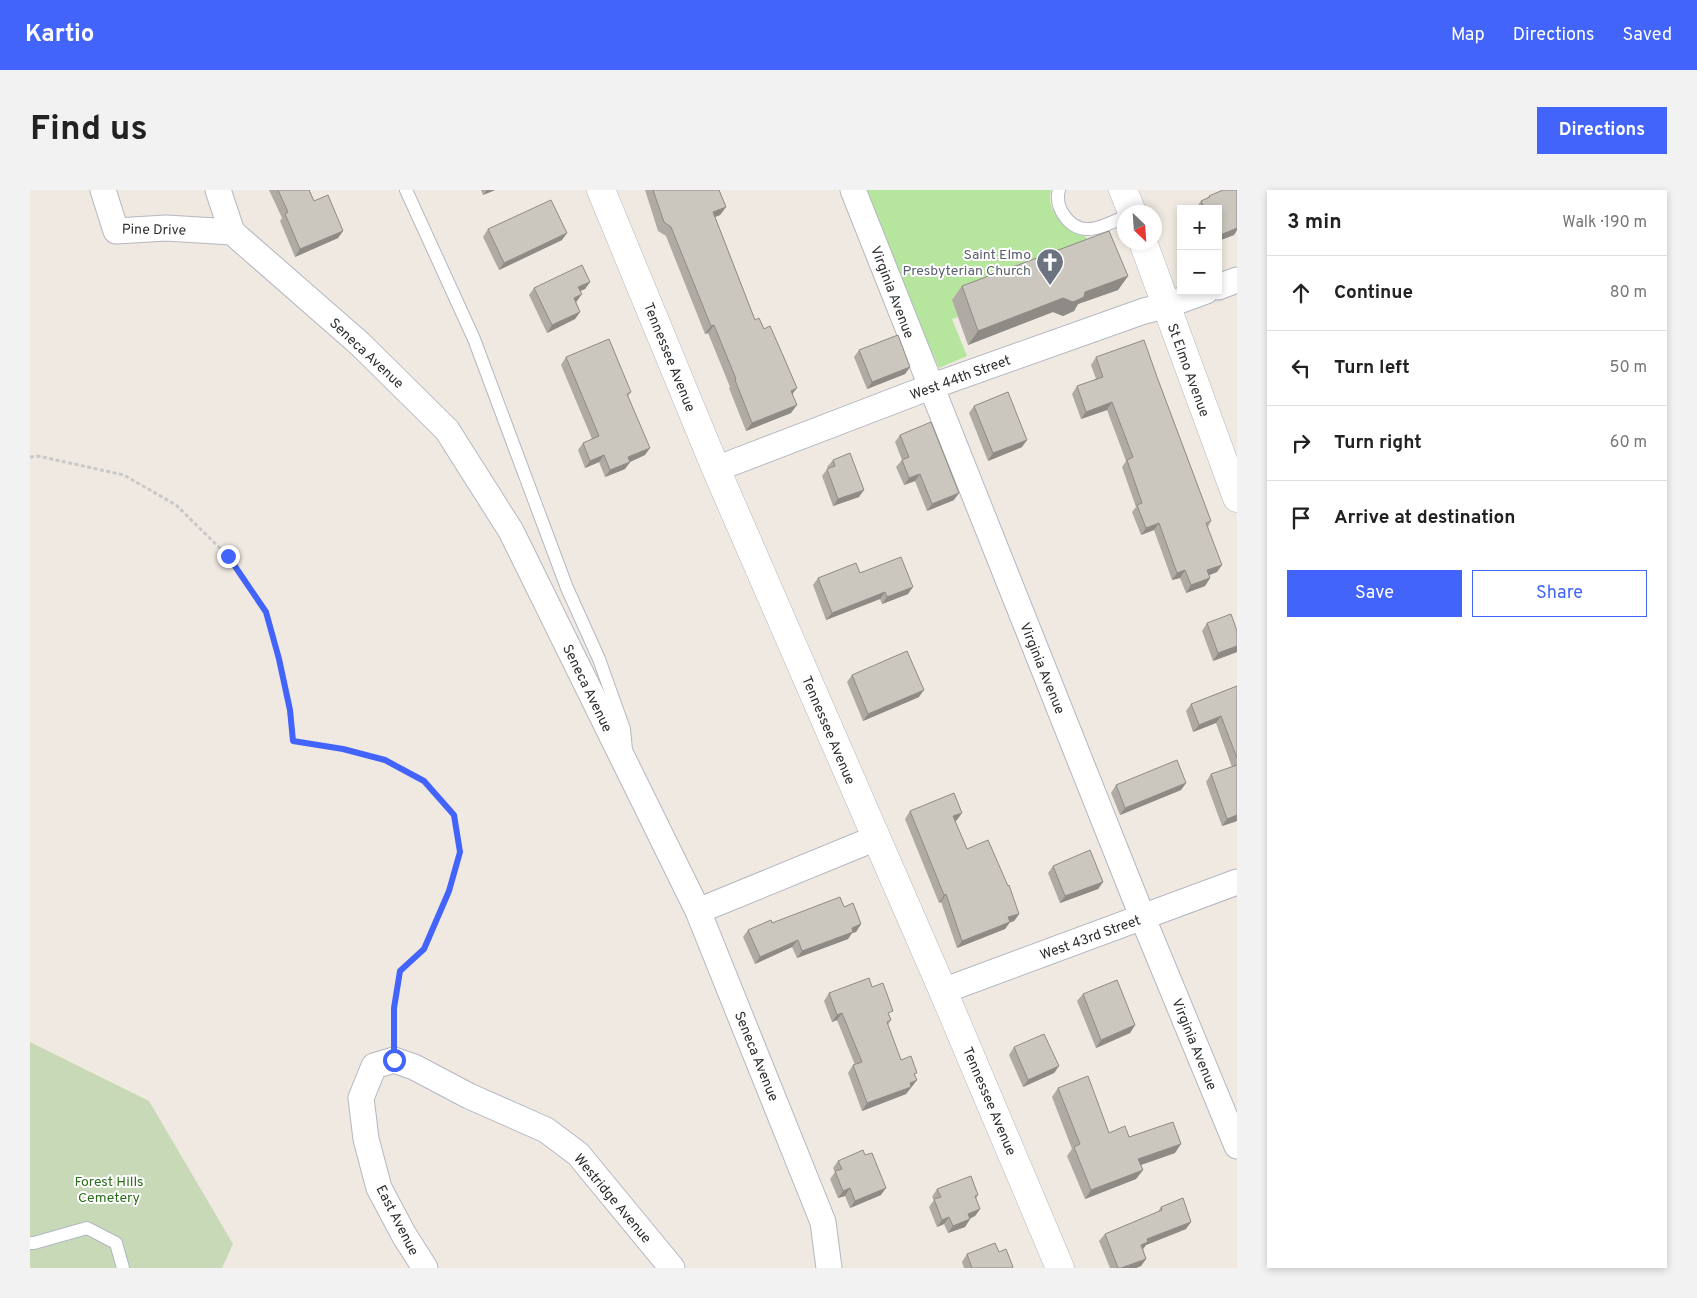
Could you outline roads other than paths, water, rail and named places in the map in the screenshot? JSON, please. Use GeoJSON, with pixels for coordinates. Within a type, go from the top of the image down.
{"type":"FeatureCollection","features":[{"type":"Feature","properties":{"kind":"street","name":"Pine Drive"},"geometry":{"type":"LineString","coordinates":[[102,190],[116,231],[166,228],[232,232]]}},
{"type":"Feature","properties":{"kind":"street"},"geometry":{"type":"LineString","coordinates":[[218,190],[232,232]]}},
{"type":"Feature","properties":{"kind":"street","name":"Tennessee Avenue"},"geometry":{"type":"LineString","coordinates":[[600,190],[716,469],[943,991],[1060,1268]]}},
{"type":"Feature","properties":{"kind":"street","name":"Virginia Avenue"},"geometry":{"type":"LineString","coordinates":[[853,190],[930,388],[1143,918],[1237,1146]]}},
{"type":"Feature","properties":{"kind":"street"},"geometry":{"type":"LineString","coordinates":[[1123,190],[1129,205]]}},
{"type":"Feature","properties":{"kind":"street","name":"Seneca Avenue"},"geometry":{"type":"LineString","coordinates":[[232,232],[360,344],[447,430],[511,531],[698,911],[823,1222],[829,1268]]}},
{"type":"Feature","properties":{"kind":"street","name":"St Elmo Avenue"},"geometry":{"type":"LineString","coordinates":[[1145,250],[1237,498]]}},
{"type":"Feature","properties":{"kind":"street"},"geometry":{"type":"LineString","coordinates":[[1222,286],[1237,280]]}},
{"type":"Feature","properties":{"kind":"street","name":"West 44th Street"},"geometry":{"type":"LineString","coordinates":[[716,469],[930,388],[1144,311],[1165,306],[1195,295]]}},
{"type":"Feature","properties":{"kind":"street"},"geometry":{"type":"LineString","coordinates":[[698,911],[876,838]]}},
{"type":"Feature","properties":{"kind":"street","name":"West 43rd Street"},"geometry":{"type":"LineString","coordinates":[[943,991],[1237,882]]}},
{"type":"Feature","properties":{"kind":"street","name":"East Avenue"},"geometry":{"type":"LineString","coordinates":[[404,1063],[374,1066],[361,1098],[366,1139],[379,1188],[424,1268]]}},
{"type":"Feature","properties":{"kind":"street","name":"Westridge Avenue"},"geometry":{"type":"LineString","coordinates":[[404,1063],[469,1096],[546,1130],[578,1154],[672,1268]]}},
{"type":"Feature","properties":{"kind":"lane"},"geometry":{"type":"LineString","coordinates":[[406,190],[474,340],[567,588],[599,659],[624,729],[627,767]]}},
{"type":"Feature","properties":{"kind":"lane"},"geometry":{"type":"LineString","coordinates":[[1059,190],[1058,204],[1062,215],[1083,229],[1089,230],[1117,220]]}},
{"type":"Feature","properties":{"kind":"lane"},"geometry":{"type":"LineString","coordinates":[[30,1243],[87,1228],[116,1243],[123,1268]]}},
{"type":"Feature","properties":{"kind":"place","name":"Saint Elmo Presbyterian Church"},"geometry":{"type":"Point","coordinates":[1050,286]}},
{"type":"Feature","properties":{"kind":"park label","name":"Forest Hills Cemetery"},"geometry":{"type":"Point","coordinates":[109,1190]}}]}
